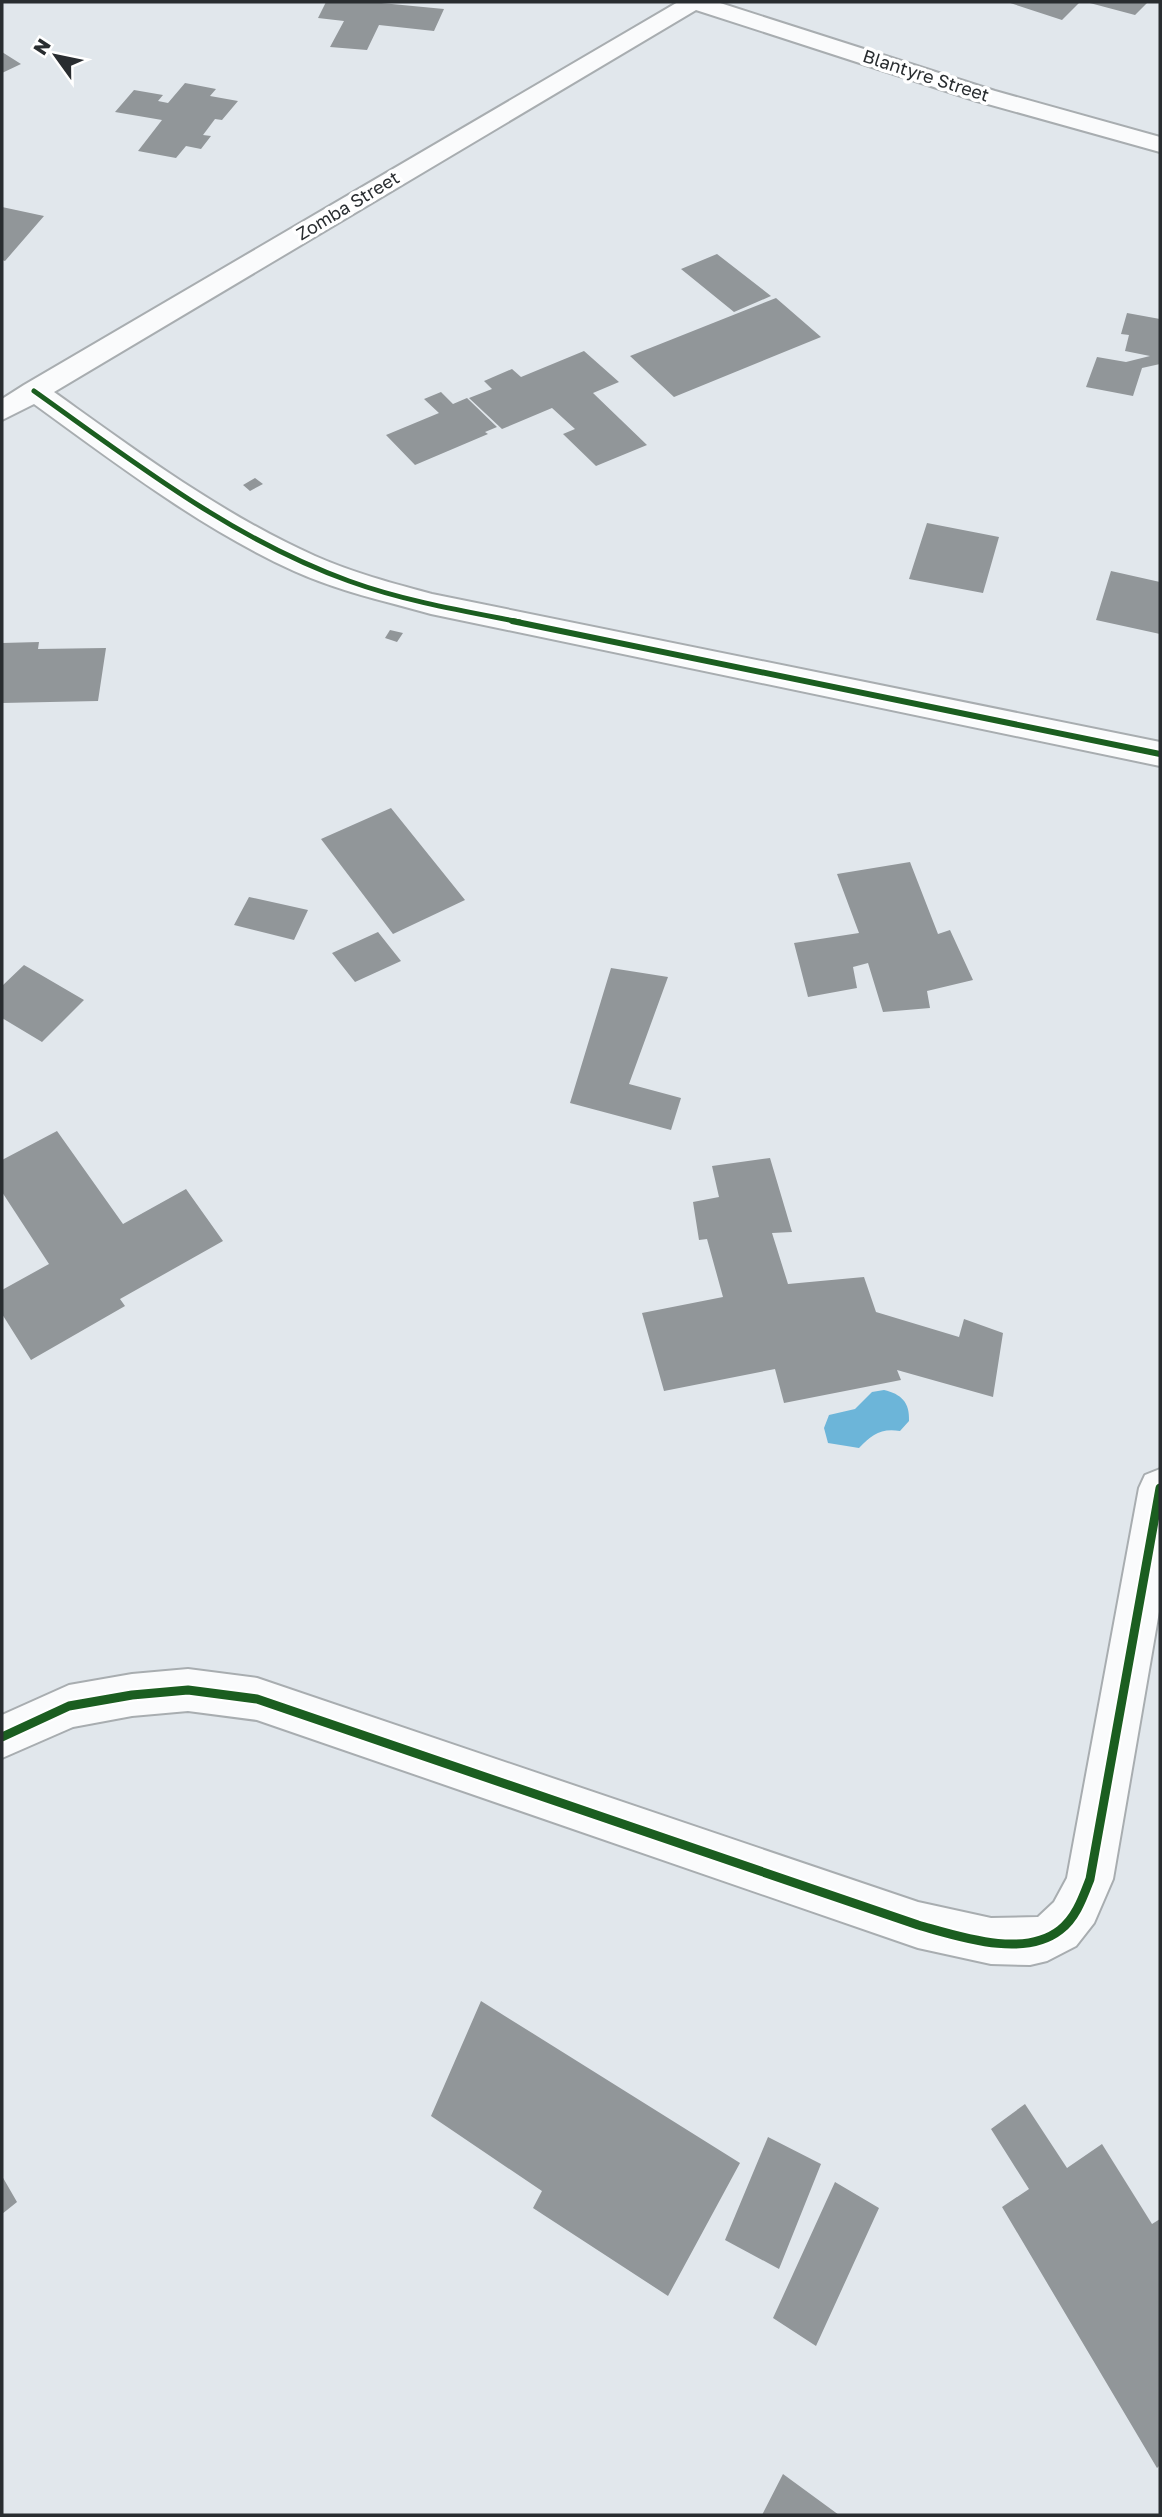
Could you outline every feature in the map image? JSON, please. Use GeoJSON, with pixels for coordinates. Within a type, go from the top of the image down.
{"type":"FeatureCollection","features":[{"type":"Feature","properties":{"kind":"street","name":"Blantyre Street"},"geometry":{"type":"LineString","coordinates":[[694,2],[986,96],[1160,145]]}},
{"type":"Feature","properties":{"kind":"street","name":"Zomba Street"},"geometry":{"type":"LineString","coordinates":[[2,411],[694,2]]}},
{"type":"Feature","properties":{"kind":"street"},"geometry":{"type":"LineString","coordinates":[[34,391],[194,503],[300,560],[348,580],[431,604],[1160,754]]}},
{"type":"Feature","properties":{"kind":"street"},"geometry":{"type":"LineString","coordinates":[[2,1737],[69,1706],[132,1695],[187,1690],[257,1699],[918,1925],[983,1941],[1025,1943],[1058,1932],[1076,1913],[1090,1879],[1160,1488]]}},
{"type":"Feature","properties":{"kind":"water"},"geometry":{"type":"Polygon","coordinates":[[[884,1390],[900,1397],[908,1409],[909,1421],[900,1431],[877,1434],[859,1448],[828,1443],[824,1428],[829,1415],[855,1409],[872,1392],[884,1390]]]}},
{"type":"Feature","properties":{"kind":"building"},"geometry":{"type":"Polygon","coordinates":[[[326,2],[371,2],[444,9],[434,31],[379,25],[367,50],[330,47],[344,21],[318,18],[326,2]]]}},
{"type":"Feature","properties":{"kind":"building"},"geometry":{"type":"Polygon","coordinates":[[[1007,2],[1080,2],[1062,20],[1007,2]]]}},
{"type":"Feature","properties":{"kind":"building"},"geometry":{"type":"Polygon","coordinates":[[[1086,2],[1148,2],[1135,15],[1086,2]]]}},
{"type":"Feature","properties":{"kind":"building"},"geometry":{"type":"Polygon","coordinates":[[[2,52],[21,64],[2,73],[2,52]]]}},
{"type":"Feature","properties":{"kind":"building"},"geometry":{"type":"Polygon","coordinates":[[[185,83],[216,89],[210,96],[238,101],[222,120],[215,119],[203,135],[211,136],[201,149],[186,146],[176,158],[138,151],[162,120],[115,112],[134,90],[163,95],[158,101],[168,103],[185,83]]]}},
{"type":"Feature","properties":{"kind":"building"},"geometry":{"type":"Polygon","coordinates":[[[2,207],[44,216],[5,261],[2,260],[2,207]]]}},
{"type":"Feature","properties":{"kind":"building"},"geometry":{"type":"Polygon","coordinates":[[[717,254],[771,296],[734,312],[681,269],[717,254]]]}},
{"type":"Feature","properties":{"kind":"building"},"geometry":{"type":"Polygon","coordinates":[[[776,298],[821,337],[674,397],[630,356],[776,298]]]}},
{"type":"Feature","properties":{"kind":"building"},"geometry":{"type":"Polygon","coordinates":[[[1127,313],[1160,319],[1160,364],[1142,368],[1133,396],[1086,387],[1097,357],[1126,362],[1150,356],[1125,351],[1129,335],[1121,334],[1127,313]]]}},
{"type":"Feature","properties":{"kind":"building"},"geometry":{"type":"Polygon","coordinates":[[[584,351],[619,382],[593,393],[647,445],[596,466],[563,434],[575,429],[552,408],[502,429],[469,398],[492,389],[484,381],[512,369],[521,377],[584,351]]]}},
{"type":"Feature","properties":{"kind":"building"},"geometry":{"type":"Polygon","coordinates":[[[441,392],[453,404],[467,398],[497,427],[485,432],[488,434],[415,465],[386,435],[439,413],[424,399],[441,392]]]}},
{"type":"Feature","properties":{"kind":"building"},"geometry":{"type":"Polygon","coordinates":[[[255,478],[263,484],[250,491],[243,485],[255,478]]]}},
{"type":"Feature","properties":{"kind":"building"},"geometry":{"type":"Polygon","coordinates":[[[927,523],[999,537],[983,593],[909,579],[927,523]]]}},
{"type":"Feature","properties":{"kind":"building"},"geometry":{"type":"Polygon","coordinates":[[[1111,571],[1160,582],[1160,634],[1096,620],[1111,571]]]}},
{"type":"Feature","properties":{"kind":"building"},"geometry":{"type":"Polygon","coordinates":[[[390,630],[403,633],[397,642],[385,638],[390,630]]]}},
{"type":"Feature","properties":{"kind":"building"},"geometry":{"type":"Polygon","coordinates":[[[39,642],[38,649],[106,648],[98,701],[2,703],[2,643],[39,642]]]}},
{"type":"Feature","properties":{"kind":"building"},"geometry":{"type":"Polygon","coordinates":[[[391,808],[465,900],[393,934],[321,839],[391,808]]]}},
{"type":"Feature","properties":{"kind":"building"},"geometry":{"type":"Polygon","coordinates":[[[910,862],[938,934],[950,930],[973,980],[927,991],[930,1008],[883,1012],[868,963],[853,967],[857,988],[808,997],[794,943],[859,933],[837,874],[910,862]]]}},
{"type":"Feature","properties":{"kind":"building"},"geometry":{"type":"Polygon","coordinates":[[[249,897],[308,910],[294,940],[234,925],[249,897]]]}},
{"type":"Feature","properties":{"kind":"building"},"geometry":{"type":"Polygon","coordinates":[[[378,932],[401,961],[355,982],[332,953],[378,932]]]}},
{"type":"Feature","properties":{"kind":"building"},"geometry":{"type":"Polygon","coordinates":[[[24,965],[84,1000],[42,1042],[2,1018],[2,986],[24,965]]]}},
{"type":"Feature","properties":{"kind":"building"},"geometry":{"type":"Polygon","coordinates":[[[611,968],[668,977],[629,1084],[681,1098],[671,1130],[570,1103],[611,968]]]}},
{"type":"Feature","properties":{"kind":"building"},"geometry":{"type":"Polygon","coordinates":[[[57,1131],[123,1224],[186,1189],[223,1241],[120,1299],[125,1306],[31,1360],[2,1314],[2,1290],[49,1264],[2,1192],[2,1160],[57,1131]]]}},
{"type":"Feature","properties":{"kind":"building"},"geometry":{"type":"Polygon","coordinates":[[[770,1158],[792,1232],[772,1233],[788,1284],[864,1277],[876,1312],[959,1337],[964,1319],[1003,1333],[993,1397],[897,1370],[901,1380],[784,1403],[775,1369],[664,1391],[642,1313],[723,1297],[707,1239],[699,1240],[693,1202],[719,1197],[712,1166],[770,1158]]]}},
{"type":"Feature","properties":{"kind":"building"},"geometry":{"type":"Polygon","coordinates":[[[481,2001],[740,2163],[668,2296],[533,2208],[542,2191],[431,2116],[481,2001]]]}},
{"type":"Feature","properties":{"kind":"building"},"geometry":{"type":"Polygon","coordinates":[[[1025,2104],[1067,2168],[1102,2144],[1152,2224],[1160,2219],[1160,2465],[1157,2468],[1002,2207],[1029,2189],[991,2129],[1025,2104]]]}},
{"type":"Feature","properties":{"kind":"building"},"geometry":{"type":"Polygon","coordinates":[[[768,2137],[821,2164],[779,2269],[725,2240],[768,2137]]]}},
{"type":"Feature","properties":{"kind":"building"},"geometry":{"type":"Polygon","coordinates":[[[2,2176],[17,2202],[2,2214],[2,2176]]]}},
{"type":"Feature","properties":{"kind":"building"},"geometry":{"type":"Polygon","coordinates":[[[835,2182],[879,2208],[816,2346],[773,2318],[835,2182]]]}},
{"type":"Feature","properties":{"kind":"building"},"geometry":{"type":"Polygon","coordinates":[[[783,2474],[839,2515],[762,2515],[783,2474]]]}},
{"type":"Feature","properties":{"kind":"cycle path"},"geometry":{"type":"LineString","coordinates":[[34,391],[224,522],[306,564],[349,581],[431,604],[1160,754]]}},
{"type":"Feature","properties":{"kind":"cycle path"},"geometry":{"type":"LineString","coordinates":[[2,1737],[69,1706],[132,1695],[188,1690],[257,1699],[918,1925],[970,1938],[1011,1943],[1030,1942],[1047,1938],[1066,1925],[1090,1879],[1160,1488]]}}]}
